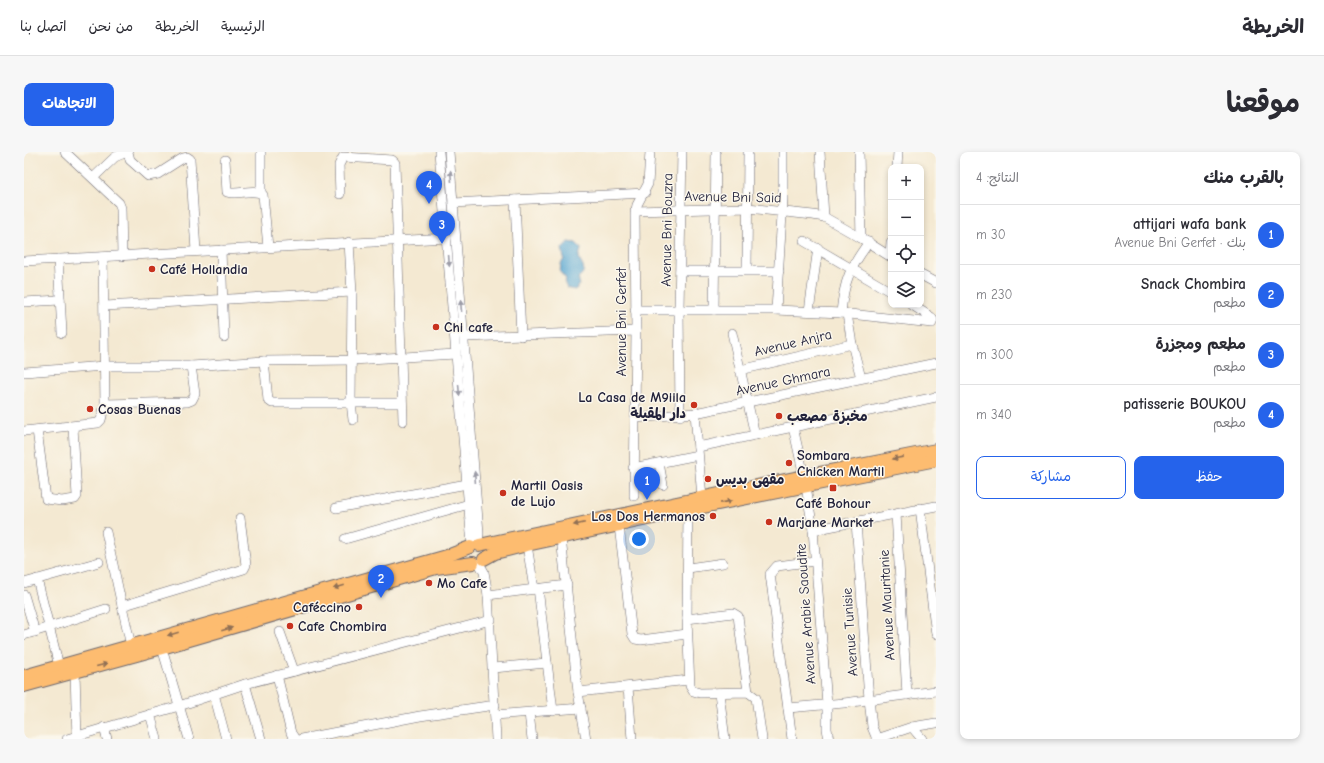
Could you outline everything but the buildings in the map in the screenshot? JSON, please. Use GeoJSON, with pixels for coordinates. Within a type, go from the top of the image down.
{"type":"FeatureCollection","features":[{"type":"Feature","properties":{"kind":"main road"},"geometry":{"type":"LineString","coordinates":[[24,686],[162,648],[436,568],[479,562],[495,553],[527,545],[688,511],[936,450]]}},
{"type":"Feature","properties":{"kind":"main road"},"geometry":{"type":"LineString","coordinates":[[24,676],[447,556],[475,545],[702,498],[936,460]]}},
{"type":"Feature","properties":{"kind":"main road"},"geometry":{"type":"LineString","coordinates":[[475,545],[485,550],[479,562]]}},
{"type":"Feature","properties":{"kind":"main road"},"geometry":{"type":"LineString","coordinates":[[475,545],[467,556],[479,562]]}},
{"type":"Feature","properties":{"kind":"street"},"geometry":{"type":"LineString","coordinates":[[65,152],[114,198],[121,208],[122,256]]}},
{"type":"Feature","properties":{"kind":"street"},"geometry":{"type":"LineString","coordinates":[[93,178],[115,157],[127,152],[130,160],[148,176],[158,174],[183,158],[187,157],[190,159],[196,252]]}},
{"type":"Feature","properties":{"kind":"street"},"geometry":{"type":"LineString","coordinates":[[261,152],[261,193],[265,204],[268,247]]}},
{"type":"Feature","properties":{"kind":"street"},"geometry":{"type":"LineString","coordinates":[[439,152],[467,484],[475,545]]}},
{"type":"Feature","properties":{"kind":"street"},"geometry":{"type":"LineString","coordinates":[[449,152],[479,537],[475,545]]}},
{"type":"Feature","properties":{"kind":"street","name":"Avenue Bni Gerfet"},"geometry":{"type":"LineString","coordinates":[[634,496],[633,468],[636,331],[635,211],[645,193],[648,184],[650,152]]}},
{"type":"Feature","properties":{"kind":"street","name":"Avenue Bni Bouzra"},"geometry":{"type":"LineString","coordinates":[[680,416],[679,309],[682,152]]}},
{"type":"Feature","properties":{"kind":"street"},"geometry":{"type":"LineString","coordinates":[[714,310],[716,152]]}},
{"type":"Feature","properties":{"kind":"street"},"geometry":{"type":"LineString","coordinates":[[747,270],[748,152]]}},
{"type":"Feature","properties":{"kind":"street"},"geometry":{"type":"LineString","coordinates":[[776,310],[782,211],[783,152]]}},
{"type":"Feature","properties":{"kind":"street"},"geometry":{"type":"LineString","coordinates":[[820,152],[824,217]]}},
{"type":"Feature","properties":{"kind":"street"},"geometry":{"type":"LineString","coordinates":[[859,152],[865,240],[850,268],[844,288],[844,313],[861,378]]}},
{"type":"Feature","properties":{"kind":"street"},"geometry":{"type":"LineString","coordinates":[[897,164],[898,152]]}},
{"type":"Feature","properties":{"kind":"street"},"geometry":{"type":"LineString","coordinates":[[340,194],[339,164],[343,157],[349,156],[392,160],[395,163],[403,421]]}},
{"type":"Feature","properties":{"kind":"street"},"geometry":{"type":"LineString","coordinates":[[224,160],[227,192],[261,193]]}},
{"type":"Feature","properties":{"kind":"street"},"geometry":{"type":"LineString","coordinates":[[453,203],[645,193]]}},
{"type":"Feature","properties":{"kind":"street"},"geometry":{"type":"LineString","coordinates":[[515,200],[521,336]]}},
{"type":"Feature","properties":{"kind":"street","name":"Avenue Bni Said"},"geometry":{"type":"LineString","coordinates":[[635,211],[748,208],[824,217],[888,255]]}},
{"type":"Feature","properties":{"kind":"street"},"geometry":{"type":"LineString","coordinates":[[24,261],[349,242],[447,238]]}},
{"type":"Feature","properties":{"kind":"street"},"geometry":{"type":"LineString","coordinates":[[804,241],[888,290]]}},
{"type":"Feature","properties":{"kind":"street"},"geometry":{"type":"LineString","coordinates":[[349,242],[352,292],[351,402],[353,420]]}},
{"type":"Feature","properties":{"kind":"street"},"geometry":{"type":"LineString","coordinates":[[809,311],[818,248]]}},
{"type":"Feature","properties":{"kind":"street"},"geometry":{"type":"LineString","coordinates":[[221,250],[224,337]]}},
{"type":"Feature","properties":{"kind":"street"},"geometry":{"type":"LineString","coordinates":[[24,431],[98,424],[101,420],[105,404],[103,257]]}},
{"type":"Feature","properties":{"kind":"street"},"geometry":{"type":"LineString","coordinates":[[58,259],[62,333]]}},
{"type":"Feature","properties":{"kind":"street"},"geometry":{"type":"LineString","coordinates":[[680,271],[779,271]]}},
{"type":"Feature","properties":{"kind":"street"},"geometry":{"type":"LineString","coordinates":[[924,277],[936,283]]}},
{"type":"Feature","properties":{"kind":"street"},"geometry":{"type":"LineString","coordinates":[[104,306],[352,292]]}},
{"type":"Feature","properties":{"kind":"street"},"geometry":{"type":"LineString","coordinates":[[24,302],[60,300]]}},
{"type":"Feature","properties":{"kind":"street"},"geometry":{"type":"LineString","coordinates":[[635,310],[679,309],[809,311],[844,313],[932,323],[931,317],[917,308]]}},
{"type":"Feature","properties":{"kind":"street"},"geometry":{"type":"LineString","coordinates":[[464,337],[636,331]]}},
{"type":"Feature","properties":{"kind":"street"},"geometry":{"type":"LineString","coordinates":[[732,333],[755,435]]}},
{"type":"Feature","properties":{"kind":"street","name":"Avenue Anjra"},"geometry":{"type":"LineString","coordinates":[[740,370],[852,344]]}},
{"type":"Feature","properties":{"kind":"street"},"geometry":{"type":"LineString","coordinates":[[24,372],[105,366],[191,366],[264,361],[352,360],[456,354]]}},
{"type":"Feature","properties":{"kind":"street"},"geometry":{"type":"LineString","coordinates":[[264,361],[268,400],[272,403],[402,403]]}},
{"type":"Feature","properties":{"kind":"street","name":"Avenue Ghmara"},"geometry":{"type":"LineString","coordinates":[[635,418],[680,416],[936,363]]}},
{"type":"Feature","properties":{"kind":"street"},"geometry":{"type":"LineString","coordinates":[[105,404],[187,402],[192,400],[194,394],[191,366]]}},
{"type":"Feature","properties":{"kind":"street"},"geometry":{"type":"LineString","coordinates":[[633,468],[659,463],[755,435],[936,398]]}},
{"type":"Feature","properties":{"kind":"street"},"geometry":{"type":"LineString","coordinates":[[695,413],[702,498]]}},
{"type":"Feature","properties":{"kind":"street"},"geometry":{"type":"LineString","coordinates":[[37,430],[46,499],[62,501],[75,499],[78,492],[73,427]]}},
{"type":"Feature","properties":{"kind":"street","name":"Avenue Arabie Saoudite"},"geometry":{"type":"LineString","coordinates":[[793,427],[805,481],[813,530],[829,739]]}},
{"type":"Feature","properties":{"kind":"street"},"geometry":{"type":"LineString","coordinates":[[659,463],[663,485]]}},
{"type":"Feature","properties":{"kind":"street"},"geometry":{"type":"LineString","coordinates":[[336,508],[467,484]]}},
{"type":"Feature","properties":{"kind":"street"},"geometry":{"type":"LineString","coordinates":[[345,539],[469,504]]}},
{"type":"Feature","properties":{"kind":"street"},"geometry":{"type":"LineString","coordinates":[[813,530],[936,506]]}},
{"type":"Feature","properties":{"kind":"street"},"geometry":{"type":"LineString","coordinates":[[920,508],[932,567],[936,634]]}},
{"type":"Feature","properties":{"kind":"street"},"geometry":{"type":"LineString","coordinates":[[688,511],[687,634],[690,686],[693,691],[719,693],[748,692],[756,698],[762,739]]}},
{"type":"Feature","properties":{"kind":"street","name":"Avenue Mauritanie"},"geometry":{"type":"LineString","coordinates":[[896,514],[907,694]]}},
{"type":"Feature","properties":{"kind":"street"},"geometry":{"type":"LineString","coordinates":[[122,606],[244,569],[246,566],[240,518]]}},
{"type":"Feature","properties":{"kind":"street","name":"Avenue Tunisie"},"geometry":{"type":"LineString","coordinates":[[856,522],[869,699],[872,727],[876,739]]}},
{"type":"Feature","properties":{"kind":"street"},"geometry":{"type":"LineString","coordinates":[[619,526],[632,634],[635,639],[640,640],[687,634]]}},
{"type":"Feature","properties":{"kind":"street"},"geometry":{"type":"LineString","coordinates":[[106,532],[131,646]]}},
{"type":"Feature","properties":{"kind":"street"},"geometry":{"type":"LineString","coordinates":[[561,538],[578,692],[586,739]]}},
{"type":"Feature","properties":{"kind":"street"},"geometry":{"type":"LineString","coordinates":[[527,545],[536,589],[553,711]]}},
{"type":"Feature","properties":{"kind":"street"},"geometry":{"type":"LineString","coordinates":[[792,739],[770,574],[777,566],[815,561]]}},
{"type":"Feature","properties":{"kind":"street"},"geometry":{"type":"LineString","coordinates":[[24,582],[99,562]]}},
{"type":"Feature","properties":{"kind":"street"},"geometry":{"type":"LineString","coordinates":[[479,562],[484,572],[488,595],[496,739]]}},
{"type":"Feature","properties":{"kind":"street"},"geometry":{"type":"LineString","coordinates":[[688,568],[723,564]]}},
{"type":"Feature","properties":{"kind":"street"},"geometry":{"type":"LineString","coordinates":[[37,579],[59,666]]}},
{"type":"Feature","properties":{"kind":"street"},"geometry":{"type":"LineString","coordinates":[[488,595],[567,585]]}},
{"type":"Feature","properties":{"kind":"street"},"geometry":{"type":"LineString","coordinates":[[24,595],[35,632]]}},
{"type":"Feature","properties":{"kind":"street"},"geometry":{"type":"LineString","coordinates":[[24,635],[106,609]]}},
{"type":"Feature","properties":{"kind":"street"},"geometry":{"type":"LineString","coordinates":[[687,619],[733,613],[738,616],[748,692]]}},
{"type":"Feature","properties":{"kind":"street"},"geometry":{"type":"LineString","coordinates":[[67,739],[77,738],[104,727],[180,706],[245,684],[490,620]]}},
{"type":"Feature","properties":{"kind":"street"},"geometry":{"type":"LineString","coordinates":[[280,632],[294,671]]}},
{"type":"Feature","properties":{"kind":"street"},"geometry":{"type":"LineString","coordinates":[[162,648],[190,739]]}},
{"type":"Feature","properties":{"kind":"street"},"geometry":{"type":"LineString","coordinates":[[493,668],[547,664]]}},
{"type":"Feature","properties":{"kind":"street"},"geometry":{"type":"LineString","coordinates":[[75,672],[77,738]]}},
{"type":"Feature","properties":{"kind":"street"},"geometry":{"type":"LineString","coordinates":[[277,675],[290,733],[295,739]]}},
{"type":"Feature","properties":{"kind":"street"},"geometry":{"type":"LineString","coordinates":[[578,692],[689,680]]}},
{"type":"Feature","properties":{"kind":"street"},"geometry":{"type":"LineString","coordinates":[[245,684],[261,739]]}},
{"type":"Feature","properties":{"kind":"street"},"geometry":{"type":"LineString","coordinates":[[628,687],[632,739]]}},
{"type":"Feature","properties":{"kind":"street"},"geometry":{"type":"LineString","coordinates":[[788,708],[936,692]]}},
{"type":"Feature","properties":{"kind":"street"},"geometry":{"type":"LineString","coordinates":[[719,693],[725,739]]}},
{"type":"Feature","properties":{"kind":"street"},"geometry":{"type":"LineString","coordinates":[[214,694],[226,739]]}},
{"type":"Feature","properties":{"kind":"street"},"geometry":{"type":"LineString","coordinates":[[301,739],[420,716],[494,705]]}},
{"type":"Feature","properties":{"kind":"street"},"geometry":{"type":"LineString","coordinates":[[495,715],[581,708]]}},
{"type":"Feature","properties":{"kind":"street"},"geometry":{"type":"LineString","coordinates":[[529,713],[532,739]]}},
{"type":"Feature","properties":{"kind":"street"},"geometry":{"type":"LineString","coordinates":[[150,714],[157,739]]}},
{"type":"Feature","properties":{"kind":"street"},"geometry":{"type":"LineString","coordinates":[[876,739],[912,726],[936,724]]}},
{"type":"Feature","properties":{"kind":"street"},"geometry":{"type":"LineString","coordinates":[[912,726],[922,739]]}},
{"type":"Feature","properties":{"kind":"street"},"geometry":{"type":"LineString","coordinates":[[104,727],[107,739]]}},
{"type":"Feature","properties":{"kind":"water"},"geometry":{"type":"Polygon","coordinates":[[[569,242],[576,243],[581,248],[579,260],[584,269],[578,278],[580,285],[575,290],[567,288],[565,284],[566,279],[560,272],[561,264],[564,259],[562,248],[569,242]]]}},
{"type":"Feature","properties":{"kind":"place","name":"patisserie BOUKOU"},"geometry":{"type":"Point","coordinates":[429,204]}},
{"type":"Feature","properties":{"kind":"place","name":"مطعم ومجزرة"},"geometry":{"type":"Point","coordinates":[442,244]}},
{"type":"Feature","properties":{"kind":"place","name":"Café Hollandia"},"geometry":{"type":"Point","coordinates":[152,269]}},
{"type":"Feature","properties":{"kind":"place","name":"Chi cafe"},"geometry":{"type":"Point","coordinates":[436,327]}},
{"type":"Feature","properties":{"kind":"place","name":"La Casa de M9iila دار المقيلة"},"geometry":{"type":"Point","coordinates":[694,405]}},
{"type":"Feature","properties":{"kind":"place","name":"Cosas Buenas"},"geometry":{"type":"Point","coordinates":[90,409]}},
{"type":"Feature","properties":{"kind":"place","name":"مخبزة مصعب"},"geometry":{"type":"Point","coordinates":[779,416]}},
{"type":"Feature","properties":{"kind":"place","name":"Sombara Chicken Martil"},"geometry":{"type":"Point","coordinates":[789,463]}},
{"type":"Feature","properties":{"kind":"place","name":"مقهى بديس"},"geometry":{"type":"Point","coordinates":[708,479]}},
{"type":"Feature","properties":{"kind":"place","name":"Café Bohour"},"geometry":{"type":"Point","coordinates":[833,488]}},
{"type":"Feature","properties":{"kind":"place","name":"Martil Oasis de Lujo"},"geometry":{"type":"Point","coordinates":[503,493]}},
{"type":"Feature","properties":{"kind":"place","name":"attijari wafa bank"},"geometry":{"type":"Point","coordinates":[647,500]}},
{"type":"Feature","properties":{"kind":"place","name":"Los Dos Hermanos"},"geometry":{"type":"Point","coordinates":[713,516]}},
{"type":"Feature","properties":{"kind":"place","name":"Marjane Market"},"geometry":{"type":"Point","coordinates":[769,522]}},
{"type":"Feature","properties":{"kind":"place","name":"Mo Cafe"},"geometry":{"type":"Point","coordinates":[429,583]}},
{"type":"Feature","properties":{"kind":"place","name":"Snack Chombira"},"geometry":{"type":"Point","coordinates":[381,598]}},
{"type":"Feature","properties":{"kind":"place","name":"Caféccino"},"geometry":{"type":"Point","coordinates":[359,607]}},
{"type":"Feature","properties":{"kind":"place","name":"Cafe Chombira"},"geometry":{"type":"Point","coordinates":[290,626]}}]}
